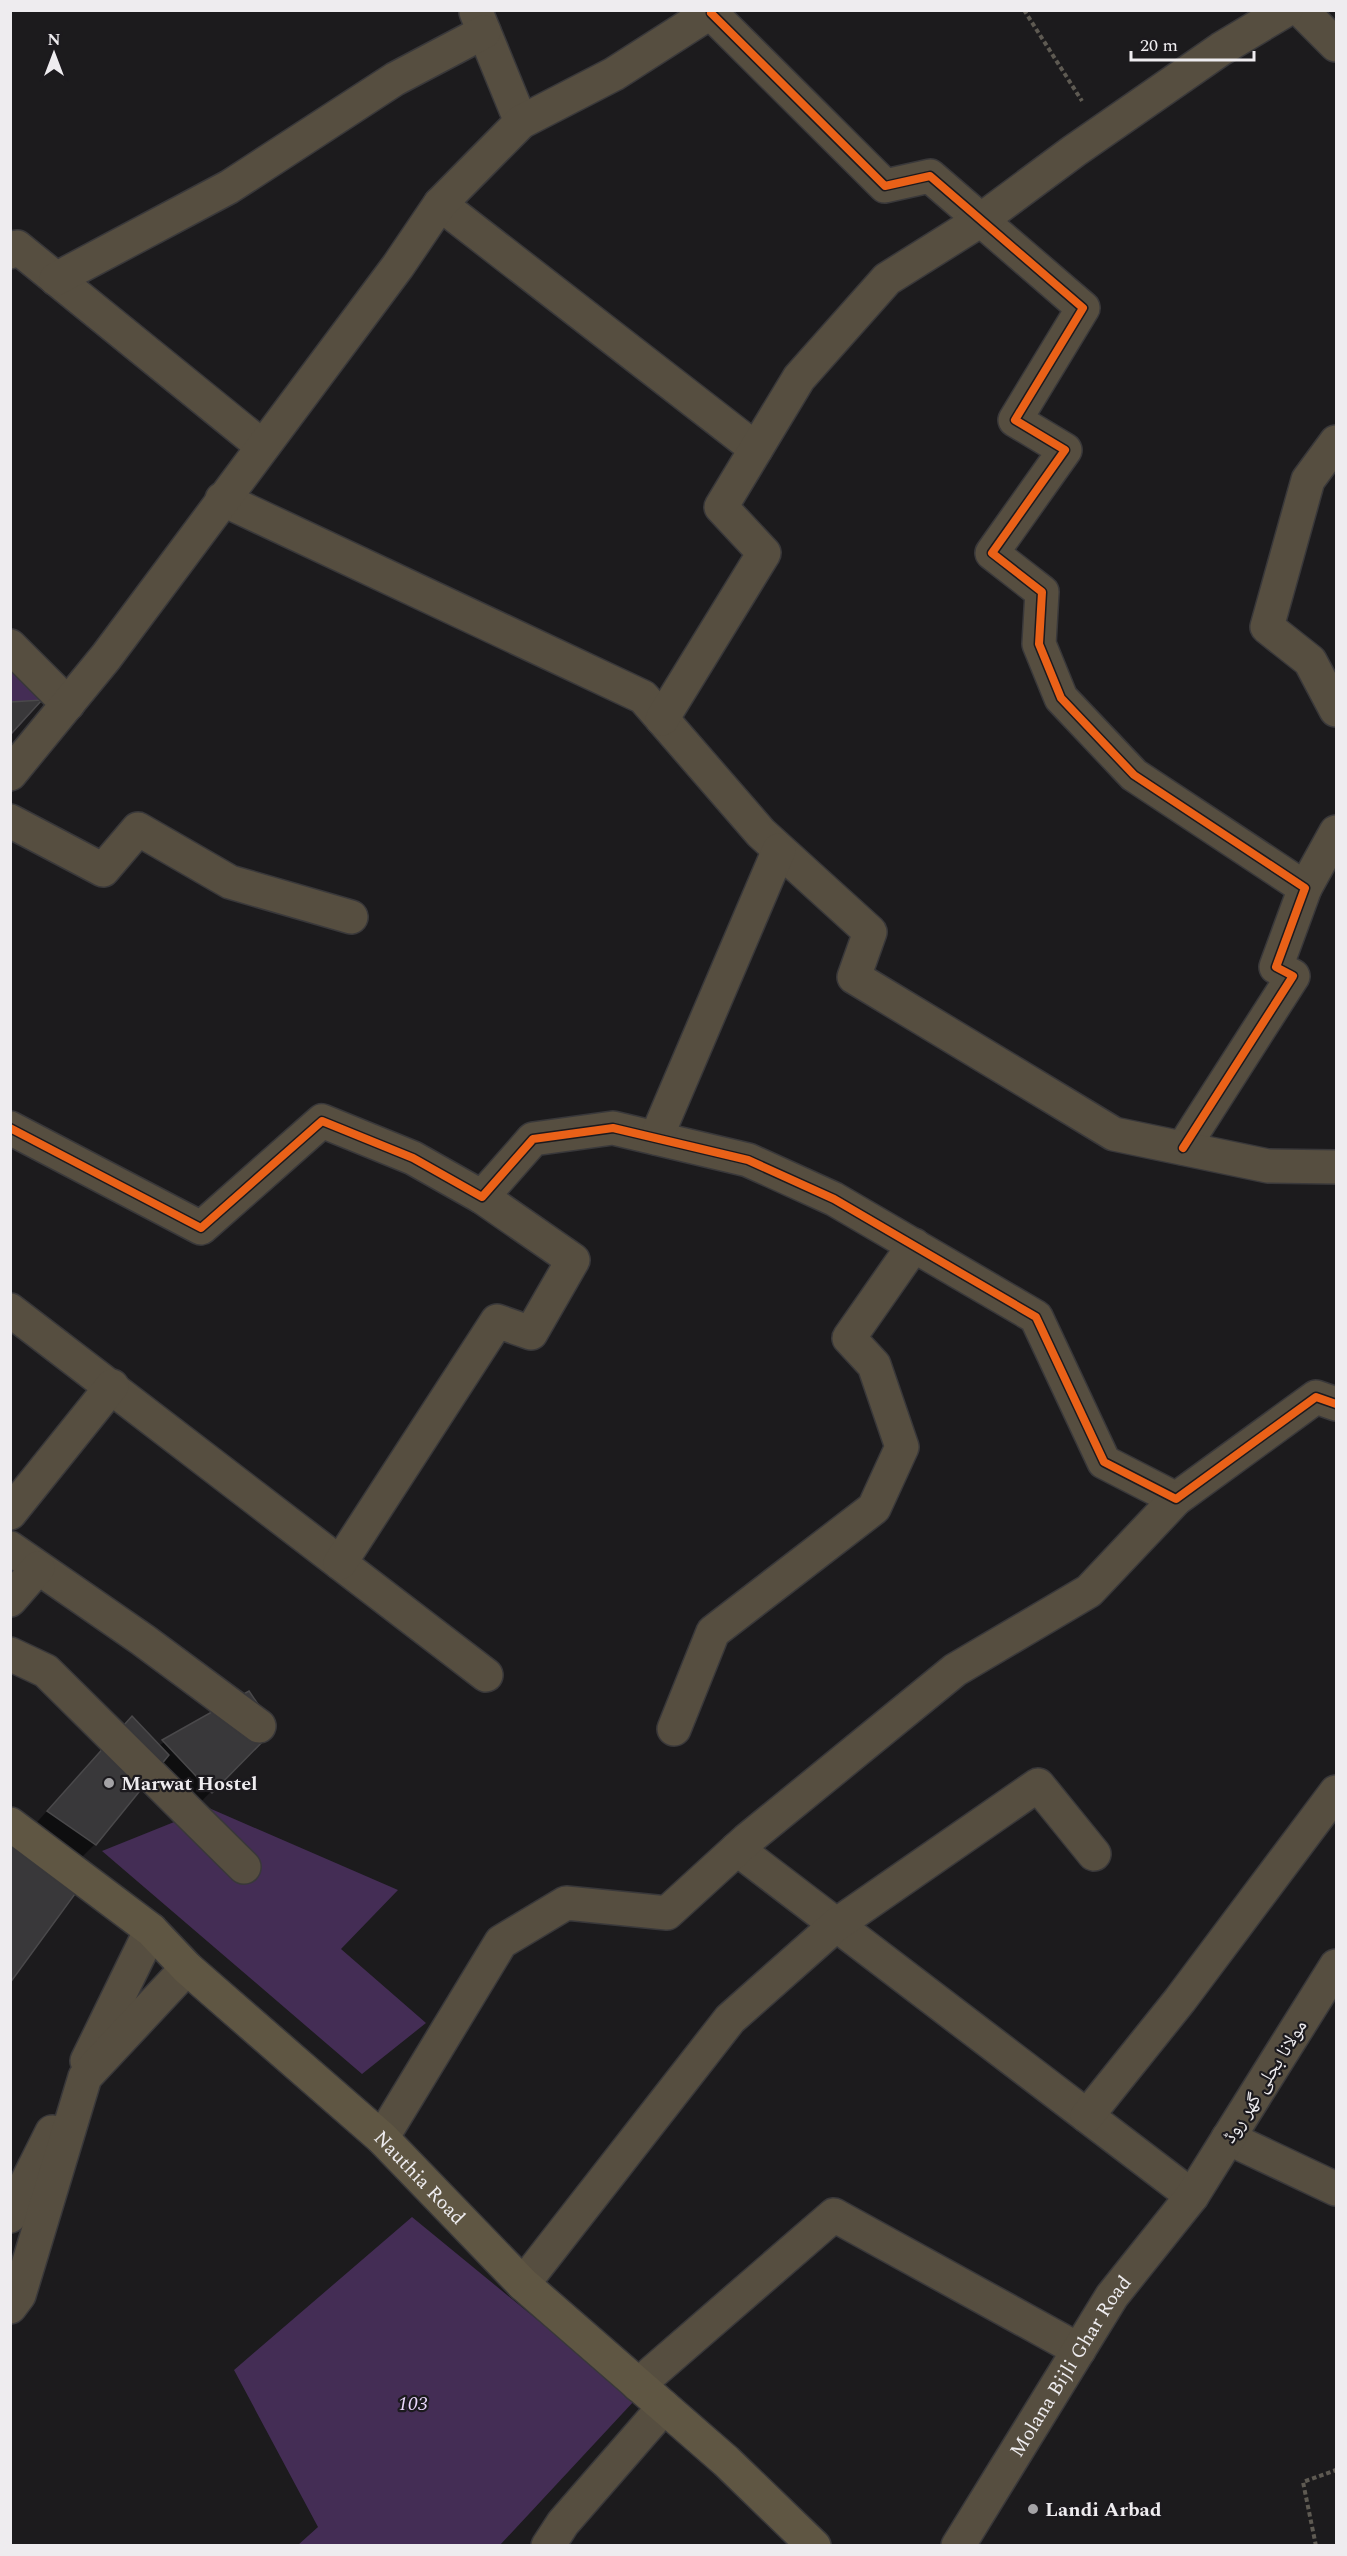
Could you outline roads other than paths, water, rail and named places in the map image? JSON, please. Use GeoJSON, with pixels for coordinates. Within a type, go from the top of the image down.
{"type":"FeatureCollection","features":[{"type":"Feature","properties":{"kind":"main road","name":"Nauthia Road"},"geometry":{"type":"LineString","coordinates":[[10,1824],[151,1930],[187,1968],[382,2138],[523,2284],[726,2461],[814,2546]]}},
{"type":"Feature","properties":{"kind":"street"},"geometry":{"type":"LineString","coordinates":[[662,719],[764,553],[721,507],[799,378],[887,279],[981,220],[1102,131],[1221,50],[1286,10]]}},
{"type":"Feature","properties":{"kind":"street"},"geometry":{"type":"LineString","coordinates":[[1301,10],[1336,45]]}},
{"type":"Feature","properties":{"kind":"street"},"geometry":{"type":"LineString","coordinates":[[10,774],[106,657],[398,266],[440,204],[521,122],[614,74],[713,12],[885,186],[930,176],[1083,308],[1015,420],[1065,450],[992,553],[1042,592],[1039,644],[1062,698],[1134,775],[1305,888]]}},
{"type":"Feature","properties":{"kind":"street"},"geometry":{"type":"LineString","coordinates":[[56,279],[229,187],[395,79],[479,21],[521,122]]}},
{"type":"Feature","properties":{"kind":"street"},"geometry":{"type":"LineString","coordinates":[[440,204],[756,449]]}},
{"type":"Feature","properties":{"kind":"street"},"geometry":{"type":"LineString","coordinates":[[10,252],[17,248],[262,446]]}},
{"type":"Feature","properties":{"kind":"street"},"geometry":{"type":"LineString","coordinates":[[1336,442],[1308,480],[1267,627],[1310,661],[1336,710]]}},
{"type":"Feature","properties":{"kind":"street"},"geometry":{"type":"LineString","coordinates":[[222,499],[643,698],[761,833],[870,932],[854,977],[1114,1134],[1268,1166],[1336,1167]]}},
{"type":"Feature","properties":{"kind":"street"},"geometry":{"type":"LineString","coordinates":[[10,646],[68,704]]}},
{"type":"Feature","properties":{"kind":"street"},"geometry":{"type":"LineString","coordinates":[[10,821],[102,870],[138,829],[230,882],[351,917]]}},
{"type":"Feature","properties":{"kind":"street"},"geometry":{"type":"LineString","coordinates":[[1183,1148],[1293,976],[1276,966],[1305,888],[1336,832]]}},
{"type":"Feature","properties":{"kind":"street"},"geometry":{"type":"LineString","coordinates":[[656,1138],[779,850]]}},
{"type":"Feature","properties":{"kind":"street"},"geometry":{"type":"LineString","coordinates":[[10,1128],[201,1228],[322,1121],[412,1158],[482,1197],[573,1260],[531,1333],[497,1321],[340,1563]]}},
{"type":"Feature","properties":{"kind":"street"},"geometry":{"type":"LineString","coordinates":[[482,1197],[533,1139],[613,1128],[748,1160],[834,1199],[1036,1317],[1104,1462],[1176,1499]]}},
{"type":"Feature","properties":{"kind":"street"},"geometry":{"type":"LineString","coordinates":[[674,1729],[713,1632],[874,1508],[902,1447],[874,1365],[849,1338],[914,1245]]}},
{"type":"Feature","properties":{"kind":"street"},"geometry":{"type":"LineString","coordinates":[[10,1310],[486,1675]]}},
{"type":"Feature","properties":{"kind":"street"},"geometry":{"type":"LineString","coordinates":[[10,1513],[112,1386]]}},
{"type":"Feature","properties":{"kind":"street"},"geometry":{"type":"LineString","coordinates":[[382,2138],[501,1942],[566,1903],[667,1913],[737,1849],[955,1670],[1089,1591],[1176,1499],[1316,1397],[1336,1404]]}},
{"type":"Feature","properties":{"kind":"street"},"geometry":{"type":"LineString","coordinates":[[10,1548],[143,1640],[259,1726]]}},
{"type":"Feature","properties":{"kind":"street"},"geometry":{"type":"LineString","coordinates":[[10,1600],[38,1568]]}},
{"type":"Feature","properties":{"kind":"street"},"geometry":{"type":"LineString","coordinates":[[10,1654],[46,1671],[244,1867]]}},
{"type":"Feature","properties":{"kind":"street"},"geometry":{"type":"LineString","coordinates":[[523,2284],[730,2019],[836,1925],[1038,1785],[1094,1854]]}},
{"type":"Feature","properties":{"kind":"street"},"geometry":{"type":"LineString","coordinates":[[1086,2116],[1180,2000],[1336,1792]]}},
{"type":"Feature","properties":{"kind":"street"},"geometry":{"type":"LineString","coordinates":[[737,1849],[1192,2196]]}},
{"type":"Feature","properties":{"kind":"street"},"geometry":{"type":"LineString","coordinates":[[10,2216],[151,1930]]}},
{"type":"Feature","properties":{"kind":"street","name":"مولانا بجلی گھر روڈ"},"geometry":{"type":"LineString","coordinates":[[1192,2196],[1336,1966]]}},
{"type":"Feature","properties":{"kind":"street"},"geometry":{"type":"LineString","coordinates":[[10,2307],[19,2295],[85,2078],[187,1968]]}},
{"type":"Feature","properties":{"kind":"street"},"geometry":{"type":"LineString","coordinates":[[1228,2138],[1336,2189]]}},
{"type":"Feature","properties":{"kind":"street","name":"Molana Bijli Ghar Road"},"geometry":{"type":"LineString","coordinates":[[958,2546],[1112,2296],[1192,2196]]}},
{"type":"Feature","properties":{"kind":"street"},"geometry":{"type":"LineString","coordinates":[[638,2385],[834,2215],[1079,2350]]}},
{"type":"Feature","properties":{"kind":"street"},"geometry":{"type":"LineString","coordinates":[[548,2546],[563,2523],[664,2407]]}},
{"type":"Feature","properties":{"kind":"place","name":"Marwat Hostel"},"geometry":{"type":"Point","coordinates":[109,1783]}},
{"type":"Feature","properties":{"kind":"place","name":"Landi Arbad"},"geometry":{"type":"Point","coordinates":[1033,2509]}},
{"type":"Feature","properties":{"kind":"park label","name":"103"},"geometry":{"type":"Point","coordinates":[413,2403]}}]}
